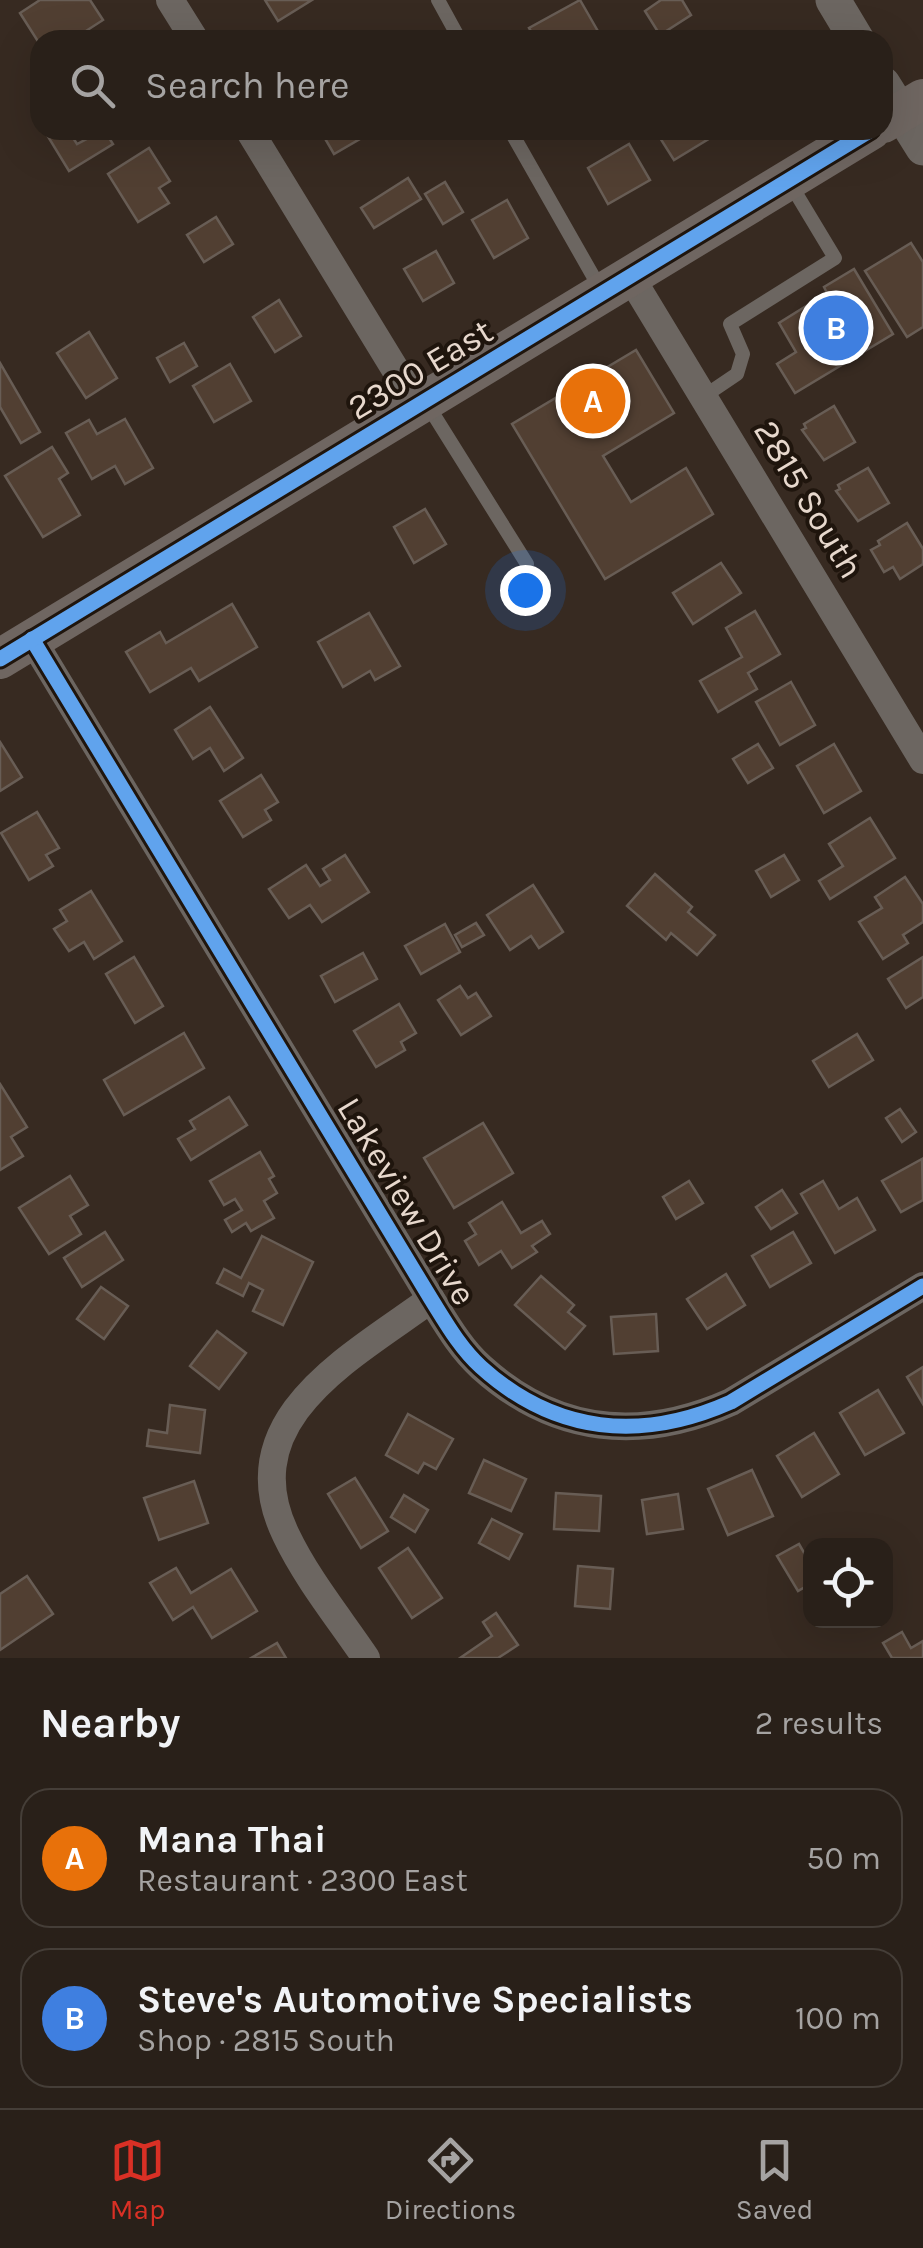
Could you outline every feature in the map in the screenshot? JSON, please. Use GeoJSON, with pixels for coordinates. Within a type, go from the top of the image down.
{"type":"FeatureCollection","features":[{"type":"Feature","properties":{"kind":"main road","name":"2300 East"},"geometry":{"type":"LineString","coordinates":[[16,649],[788,180],[847,140]]}},
{"type":"Feature","properties":{"kind":"street"},"geometry":{"type":"LineString","coordinates":[[170,0],[189,30]]}},
{"type":"Feature","properties":{"kind":"street"},"geometry":{"type":"LineString","coordinates":[[833,0],[851,30]]}},
{"type":"Feature","properties":{"kind":"street"},"geometry":{"type":"LineString","coordinates":[[893,111],[923,148]]}},
{"type":"Feature","properties":{"kind":"street"},"geometry":{"type":"LineString","coordinates":[[256,140],[421,403]]}},
{"type":"Feature","properties":{"kind":"street","name":"2815 South"},"geometry":{"type":"LineString","coordinates":[[617,284],[704,397],[923,760]]}},
{"type":"Feature","properties":{"kind":"street","name":"Lakeview Drive"},"geometry":{"type":"LineString","coordinates":[[16,649],[456,1339],[479,1365],[522,1397],[569,1418],[602,1426],[669,1424],[702,1415],[923,1286]]}},
{"type":"Feature","properties":{"kind":"street"},"geometry":{"type":"LineString","coordinates":[[366,1658],[284,1532],[272,1486],[273,1460],[293,1409],[311,1389],[430,1300]]}},
{"type":"Feature","properties":{"kind":"lane"},"geometry":{"type":"LineString","coordinates":[[438,0],[454,30]]}},
{"type":"Feature","properties":{"kind":"lane"},"geometry":{"type":"LineString","coordinates":[[517,140],[617,284]]}},
{"type":"Feature","properties":{"kind":"lane"},"geometry":{"type":"LineString","coordinates":[[704,397],[737,374],[743,354],[730,324],[835,258],[788,180]]}},
{"type":"Feature","properties":{"kind":"lane"},"geometry":{"type":"LineString","coordinates":[[421,403],[527,564]]}},
{"type":"Feature","properties":{"kind":"building"},"geometry":{"type":"Polygon","coordinates":[[[40,0],[90,0],[103,20],[88,30],[31,30],[20,13],[40,0]]]}},
{"type":"Feature","properties":{"kind":"building"},"geometry":{"type":"Polygon","coordinates":[[[265,0],[312,0],[278,21],[265,0]]]}},
{"type":"Feature","properties":{"kind":"building"},"geometry":{"type":"Polygon","coordinates":[[[580,0],[597,30],[530,30],[580,0]]]}},
{"type":"Feature","properties":{"kind":"building"},"geometry":{"type":"Polygon","coordinates":[[[661,0],[682,0],[691,15],[668,30],[657,30],[645,11],[661,0]]]}},
{"type":"Feature","properties":{"kind":"building"},"geometry":{"type":"Polygon","coordinates":[[[50,140],[74,140],[77,144],[85,140],[110,140],[113,144],[69,171],[50,140]]]}},
{"type":"Feature","properties":{"kind":"building"},"geometry":{"type":"Polygon","coordinates":[[[326,140],[358,140],[334,154],[326,140]]]}},
{"type":"Feature","properties":{"kind":"building"},"geometry":{"type":"Polygon","coordinates":[[[661,140],[707,140],[674,160],[661,140]]]}},
{"type":"Feature","properties":{"kind":"building"},"geometry":{"type":"Polygon","coordinates":[[[629,144],[650,180],[608,204],[588,168],[629,144]]]}},
{"type":"Feature","properties":{"kind":"building"},"geometry":{"type":"Polygon","coordinates":[[[149,148],[170,181],[159,188],[169,203],[138,222],[108,174],[149,148]]]}},
{"type":"Feature","properties":{"kind":"building"},"geometry":{"type":"Polygon","coordinates":[[[408,178],[421,199],[374,228],[361,208],[408,178]]]}},
{"type":"Feature","properties":{"kind":"building"},"geometry":{"type":"Polygon","coordinates":[[[445,182],[463,212],[443,224],[425,194],[445,182]]]}},
{"type":"Feature","properties":{"kind":"building"},"geometry":{"type":"Polygon","coordinates":[[[507,200],[528,238],[494,258],[472,220],[507,200]]]}},
{"type":"Feature","properties":{"kind":"building"},"geometry":{"type":"Polygon","coordinates":[[[216,217],[233,244],[204,262],[187,235],[216,217]]]}},
{"type":"Feature","properties":{"kind":"building"},"geometry":{"type":"Polygon","coordinates":[[[911,243],[923,262],[923,327],[907,337],[865,271],[911,243]]]}},
{"type":"Feature","properties":{"kind":"building"},"geometry":{"type":"Polygon","coordinates":[[[436,251],[454,283],[423,301],[404,269],[436,251]]]}},
{"type":"Feature","properties":{"kind":"building"},"geometry":{"type":"Polygon","coordinates":[[[854,269],[893,334],[795,393],[777,364],[796,352],[779,323],[827,293],[824,287],[854,269]]]}},
{"type":"Feature","properties":{"kind":"building"},"geometry":{"type":"Polygon","coordinates":[[[279,300],[301,336],[275,352],[253,317],[279,300]]]}},
{"type":"Feature","properties":{"kind":"building"},"geometry":{"type":"Polygon","coordinates":[[[89,332],[117,378],[86,398],[57,353],[89,332]]]}},
{"type":"Feature","properties":{"kind":"building"},"geometry":{"type":"Polygon","coordinates":[[[184,343],[197,366],[170,382],[157,358],[184,343]]]}},
{"type":"Feature","properties":{"kind":"building"},"geometry":{"type":"Polygon","coordinates":[[[636,350],[674,413],[603,456],[631,502],[686,468],[713,514],[605,579],[512,424],[636,350]]]}},
{"type":"Feature","properties":{"kind":"building"},"geometry":{"type":"Polygon","coordinates":[[[0,363],[40,432],[21,443],[0,407],[0,363]]]}},
{"type":"Feature","properties":{"kind":"building"},"geometry":{"type":"Polygon","coordinates":[[[230,364],[251,401],[214,422],[193,386],[230,364]]]}},
{"type":"Feature","properties":{"kind":"building"},"geometry":{"type":"Polygon","coordinates":[[[834,406],[855,442],[824,460],[802,430],[806,428],[804,424],[834,406]]]}},
{"type":"Feature","properties":{"kind":"building"},"geometry":{"type":"Polygon","coordinates":[[[125,419],[153,468],[125,484],[115,466],[92,479],[66,433],[89,420],[97,434],[125,419]]]}},
{"type":"Feature","properties":{"kind":"building"},"geometry":{"type":"Polygon","coordinates":[[[52,447],[68,473],[59,479],[80,515],[43,537],[5,476],[52,447]]]}},
{"type":"Feature","properties":{"kind":"building"},"geometry":{"type":"Polygon","coordinates":[[[868,468],[889,503],[858,521],[836,491],[840,489],[838,485],[868,468]]]}},
{"type":"Feature","properties":{"kind":"building"},"geometry":{"type":"Polygon","coordinates":[[[425,509],[446,544],[414,563],[394,527],[425,509]]]}},
{"type":"Feature","properties":{"kind":"building"},"geometry":{"type":"Polygon","coordinates":[[[907,523],[923,549],[923,564],[900,579],[893,567],[884,572],[871,550],[907,523]]]}},
{"type":"Feature","properties":{"kind":"building"},"geometry":{"type":"Polygon","coordinates":[[[721,563],[741,593],[693,624],[673,593],[721,563]]]}},
{"type":"Feature","properties":{"kind":"building"},"geometry":{"type":"Polygon","coordinates":[[[232,604],[257,647],[199,681],[191,668],[150,692],[126,652],[160,632],[166,643],[232,604]]]}},
{"type":"Feature","properties":{"kind":"building"},"geometry":{"type":"Polygon","coordinates":[[[755,611],[780,654],[748,673],[757,689],[718,712],[700,681],[742,657],[726,628],[755,611]]]}},
{"type":"Feature","properties":{"kind":"building"},"geometry":{"type":"Polygon","coordinates":[[[369,613],[400,666],[375,680],[370,671],[343,687],[318,642],[369,613]]]}},
{"type":"Feature","properties":{"kind":"building"},"geometry":{"type":"Polygon","coordinates":[[[791,682],[815,725],[780,745],[756,702],[791,682]]]}},
{"type":"Feature","properties":{"kind":"building"},"geometry":{"type":"Polygon","coordinates":[[[210,707],[243,758],[224,771],[210,748],[193,759],[175,730],[210,707]]]}},
{"type":"Feature","properties":{"kind":"building"},"geometry":{"type":"Polygon","coordinates":[[[0,742],[22,777],[0,791],[0,742]]]}},
{"type":"Feature","properties":{"kind":"building"},"geometry":{"type":"Polygon","coordinates":[[[758,744],[773,768],[748,783],[733,759],[758,744]]]}},
{"type":"Feature","properties":{"kind":"building"},"geometry":{"type":"Polygon","coordinates":[[[834,744],[861,791],[824,813],[797,766],[834,744]]]}},
{"type":"Feature","properties":{"kind":"building"},"geometry":{"type":"Polygon","coordinates":[[[261,775],[278,802],[265,810],[271,820],[243,837],[220,801],[261,775]]]}},
{"type":"Feature","properties":{"kind":"building"},"geometry":{"type":"Polygon","coordinates":[[[37,812],[59,848],[46,855],[53,866],[29,880],[1,833],[37,812]]]}},
{"type":"Feature","properties":{"kind":"building"},"geometry":{"type":"Polygon","coordinates":[[[870,818],[895,858],[830,899],[819,881],[843,866],[829,844],[870,818]]]}},
{"type":"Feature","properties":{"kind":"building"},"geometry":{"type":"Polygon","coordinates":[[[345,855],[369,892],[322,922],[310,905],[289,918],[269,889],[306,865],[320,886],[330,880],[323,869],[345,855]]]}},
{"type":"Feature","properties":{"kind":"building"},"geometry":{"type":"Polygon","coordinates":[[[784,855],[799,880],[771,897],[756,871],[784,855]]]}},
{"type":"Feature","properties":{"kind":"building"},"geometry":{"type":"Polygon","coordinates":[[[655,874],[692,907],[688,912],[715,935],[697,955],[671,933],[666,940],[627,906],[655,874]]]}},
{"type":"Feature","properties":{"kind":"building"},"geometry":{"type":"Polygon","coordinates":[[[905,877],[923,904],[923,922],[903,935],[908,943],[883,959],[859,922],[882,908],[875,897],[905,877]]]}},
{"type":"Feature","properties":{"kind":"building"},"geometry":{"type":"Polygon","coordinates":[[[533,885],[563,932],[539,948],[531,936],[510,950],[487,915],[533,885]]]}},
{"type":"Feature","properties":{"kind":"building"},"geometry":{"type":"Polygon","coordinates":[[[91,891],[122,941],[94,959],[84,942],[69,951],[54,929],[67,921],[60,910],[91,891]]]}},
{"type":"Feature","properties":{"kind":"building"},"geometry":{"type":"Polygon","coordinates":[[[476,923],[484,935],[462,947],[455,935],[476,923]]]}},
{"type":"Feature","properties":{"kind":"building"},"geometry":{"type":"Polygon","coordinates":[[[445,924],[460,952],[421,974],[405,946],[445,924]]]}},
{"type":"Feature","properties":{"kind":"building"},"geometry":{"type":"Polygon","coordinates":[[[363,953],[377,979],[335,1002],[321,976],[363,953]]]}},
{"type":"Feature","properties":{"kind":"building"},"geometry":{"type":"Polygon","coordinates":[[[134,957],[163,1006],[135,1023],[106,974],[134,957]]]}},
{"type":"Feature","properties":{"kind":"building"},"geometry":{"type":"Polygon","coordinates":[[[923,957],[923,997],[906,1008],[888,979],[923,957]]]}},
{"type":"Feature","properties":{"kind":"building"},"geometry":{"type":"Polygon","coordinates":[[[460,986],[468,998],[476,993],[491,1016],[461,1035],[438,1000],[460,986]]]}},
{"type":"Feature","properties":{"kind":"building"},"geometry":{"type":"Polygon","coordinates":[[[399,1004],[416,1033],[401,1042],[405,1050],[376,1067],[354,1031],[399,1004]]]}},
{"type":"Feature","properties":{"kind":"building"},"geometry":{"type":"Polygon","coordinates":[[[184,1033],[204,1068],[124,1115],[104,1080],[184,1033]]]}},
{"type":"Feature","properties":{"kind":"building"},"geometry":{"type":"Polygon","coordinates":[[[857,1034],[873,1060],[829,1087],[813,1061],[857,1034]]]}},
{"type":"Feature","properties":{"kind":"building"},"geometry":{"type":"Polygon","coordinates":[[[0,1084],[27,1127],[11,1137],[23,1156],[0,1170],[0,1084]]]}},
{"type":"Feature","properties":{"kind":"building"},"geometry":{"type":"Polygon","coordinates":[[[229,1097],[247,1125],[191,1160],[178,1139],[195,1129],[190,1121],[229,1097]]]}},
{"type":"Feature","properties":{"kind":"building"},"geometry":{"type":"Polygon","coordinates":[[[900,1109],[916,1132],[902,1142],[886,1118],[900,1109]]]}},
{"type":"Feature","properties":{"kind":"building"},"geometry":{"type":"Polygon","coordinates":[[[483,1123],[513,1173],[454,1208],[424,1158],[483,1123]]]}},
{"type":"Feature","properties":{"kind":"building"},"geometry":{"type":"Polygon","coordinates":[[[260,1152],[274,1176],[269,1179],[277,1193],[264,1201],[274,1218],[251,1231],[246,1223],[232,1232],[225,1220],[242,1210],[235,1199],[224,1205],[210,1181],[260,1152]]]}},
{"type":"Feature","properties":{"kind":"building"},"geometry":{"type":"Polygon","coordinates":[[[922,1159],[923,1200],[901,1212],[882,1181],[922,1159]]]}},
{"type":"Feature","properties":{"kind":"building"},"geometry":{"type":"Polygon","coordinates":[[[70,1176],[88,1205],[70,1216],[81,1234],[49,1254],[19,1208],[70,1176]]]}},
{"type":"Feature","properties":{"kind":"building"},"geometry":{"type":"Polygon","coordinates":[[[689,1181],[703,1203],[676,1219],[663,1197],[689,1181]]]}},
{"type":"Feature","properties":{"kind":"building"},"geometry":{"type":"Polygon","coordinates":[[[823,1181],[839,1209],[857,1198],[875,1230],[835,1253],[801,1194],[823,1181]]]}},
{"type":"Feature","properties":{"kind":"building"},"geometry":{"type":"Polygon","coordinates":[[[782,1190],[797,1213],[771,1229],[756,1207],[782,1190]]]}},
{"type":"Feature","properties":{"kind":"building"},"geometry":{"type":"Polygon","coordinates":[[[502,1202],[521,1233],[542,1221],[550,1234],[532,1246],[537,1252],[512,1268],[501,1251],[479,1265],[465,1241],[476,1234],[469,1223],[502,1202]]]}},
{"type":"Feature","properties":{"kind":"building"},"geometry":{"type":"Polygon","coordinates":[[[105,1232],[123,1260],[82,1287],[64,1258],[105,1232]]]}},
{"type":"Feature","properties":{"kind":"building"},"geometry":{"type":"Polygon","coordinates":[[[793,1232],[811,1263],[770,1287],[752,1256],[793,1232]]]}},
{"type":"Feature","properties":{"kind":"building"},"geometry":{"type":"Polygon","coordinates":[[[262,1236],[313,1262],[283,1325],[253,1311],[263,1290],[249,1283],[243,1296],[217,1283],[224,1269],[241,1278],[262,1236]]]}},
{"type":"Feature","properties":{"kind":"building"},"geometry":{"type":"Polygon","coordinates":[[[726,1274],[745,1305],[707,1329],[687,1299],[726,1274]]]}},
{"type":"Feature","properties":{"kind":"building"},"geometry":{"type":"Polygon","coordinates":[[[541,1276],[574,1305],[568,1312],[585,1326],[565,1349],[515,1305],[541,1276]]]}},
{"type":"Feature","properties":{"kind":"building"},"geometry":{"type":"Polygon","coordinates":[[[101,1287],[128,1306],[104,1339],[77,1319],[101,1287]]]}},
{"type":"Feature","properties":{"kind":"building"},"geometry":{"type":"Polygon","coordinates":[[[656,1314],[658,1351],[614,1354],[611,1317],[656,1314]]]}},
{"type":"Feature","properties":{"kind":"building"},"geometry":{"type":"Polygon","coordinates":[[[217,1331],[246,1353],[219,1389],[190,1366],[217,1331]]]}},
{"type":"Feature","properties":{"kind":"building"},"geometry":{"type":"Polygon","coordinates":[[[923,1367],[923,1404],[907,1377],[923,1367]]]}},
{"type":"Feature","properties":{"kind":"building"},"geometry":{"type":"Polygon","coordinates":[[[878,1390],[904,1433],[865,1455],[840,1413],[878,1390]]]}},
{"type":"Feature","properties":{"kind":"building"},"geometry":{"type":"Polygon","coordinates":[[[170,1405],[205,1410],[200,1453],[147,1446],[149,1430],[167,1433],[170,1405]]]}},
{"type":"Feature","properties":{"kind":"building"},"geometry":{"type":"Polygon","coordinates":[[[408,1414],[453,1439],[436,1469],[424,1463],[418,1473],[386,1455],[408,1414]]]}},
{"type":"Feature","properties":{"kind":"building"},"geometry":{"type":"Polygon","coordinates":[[[814,1433],[839,1474],[802,1497],[777,1456],[814,1433]]]}},
{"type":"Feature","properties":{"kind":"building"},"geometry":{"type":"Polygon","coordinates":[[[484,1460],[526,1479],[511,1511],[469,1493],[484,1460]]]}},
{"type":"Feature","properties":{"kind":"building"},"geometry":{"type":"Polygon","coordinates":[[[752,1470],[773,1516],[728,1535],[708,1489],[752,1470]]]}},
{"type":"Feature","properties":{"kind":"building"},"geometry":{"type":"Polygon","coordinates":[[[355,1478],[388,1531],[361,1548],[328,1494],[355,1478]]]}},
{"type":"Feature","properties":{"kind":"building"},"geometry":{"type":"Polygon","coordinates":[[[194,1481],[208,1523],[159,1540],[144,1498],[194,1481]]]}},
{"type":"Feature","properties":{"kind":"building"},"geometry":{"type":"Polygon","coordinates":[[[556,1493],[601,1496],[599,1531],[554,1529],[556,1493]]]}},
{"type":"Feature","properties":{"kind":"building"},"geometry":{"type":"Polygon","coordinates":[[[678,1494],[683,1529],[647,1534],[642,1500],[678,1494]]]}},
{"type":"Feature","properties":{"kind":"building"},"geometry":{"type":"Polygon","coordinates":[[[404,1495],[428,1510],[415,1532],[391,1517],[404,1495]]]}},
{"type":"Feature","properties":{"kind":"building"},"geometry":{"type":"Polygon","coordinates":[[[492,1519],[522,1534],[509,1559],[479,1543],[492,1519]]]}},
{"type":"Feature","properties":{"kind":"building"},"geometry":{"type":"Polygon","coordinates":[[[799,1544],[803,1551],[803,1588],[798,1591],[777,1556],[799,1544]]]}},
{"type":"Feature","properties":{"kind":"building"},"geometry":{"type":"Polygon","coordinates":[[[408,1548],[442,1598],[412,1618],[379,1568],[408,1548]]]}},
{"type":"Feature","properties":{"kind":"building"},"geometry":{"type":"Polygon","coordinates":[[[578,1566],[613,1569],[610,1609],[575,1606],[578,1566]]]}},
{"type":"Feature","properties":{"kind":"building"},"geometry":{"type":"Polygon","coordinates":[[[176,1568],[191,1593],[231,1569],[257,1611],[212,1638],[193,1607],[173,1620],[150,1583],[176,1568]]]}},
{"type":"Feature","properties":{"kind":"building"},"geometry":{"type":"Polygon","coordinates":[[[27,1576],[53,1614],[0,1650],[0,1594],[27,1576]]]}},
{"type":"Feature","properties":{"kind":"building"},"geometry":{"type":"Polygon","coordinates":[[[496,1613],[518,1645],[498,1658],[460,1658],[492,1636],[483,1622],[496,1613]]]}},
{"type":"Feature","properties":{"kind":"building"},"geometry":{"type":"Polygon","coordinates":[[[902,1632],[911,1648],[923,1641],[923,1658],[892,1658],[883,1643],[902,1632]]]}},
{"type":"Feature","properties":{"kind":"building"},"geometry":{"type":"Polygon","coordinates":[[[277,1643],[286,1658],[251,1658],[277,1643]]]}},
{"type":"Feature","properties":{"kind":"cycle path"},"geometry":{"type":"LineString","coordinates":[[0,659],[855,140]]}},
{"type":"Feature","properties":{"kind":"cycle path"},"geometry":{"type":"LineString","coordinates":[[32,639],[448,1326],[473,1360],[509,1389],[569,1418],[600,1425],[664,1423],[697,1415],[731,1402],[923,1286]]}},
{"type":"Feature","properties":{"kind":"place","name":"Steve's Automotive Specialists"},"geometry":{"type":"Point","coordinates":[836,328]}},
{"type":"Feature","properties":{"kind":"place","name":"Mana Thai"},"geometry":{"type":"Point","coordinates":[593,401]}}]}
